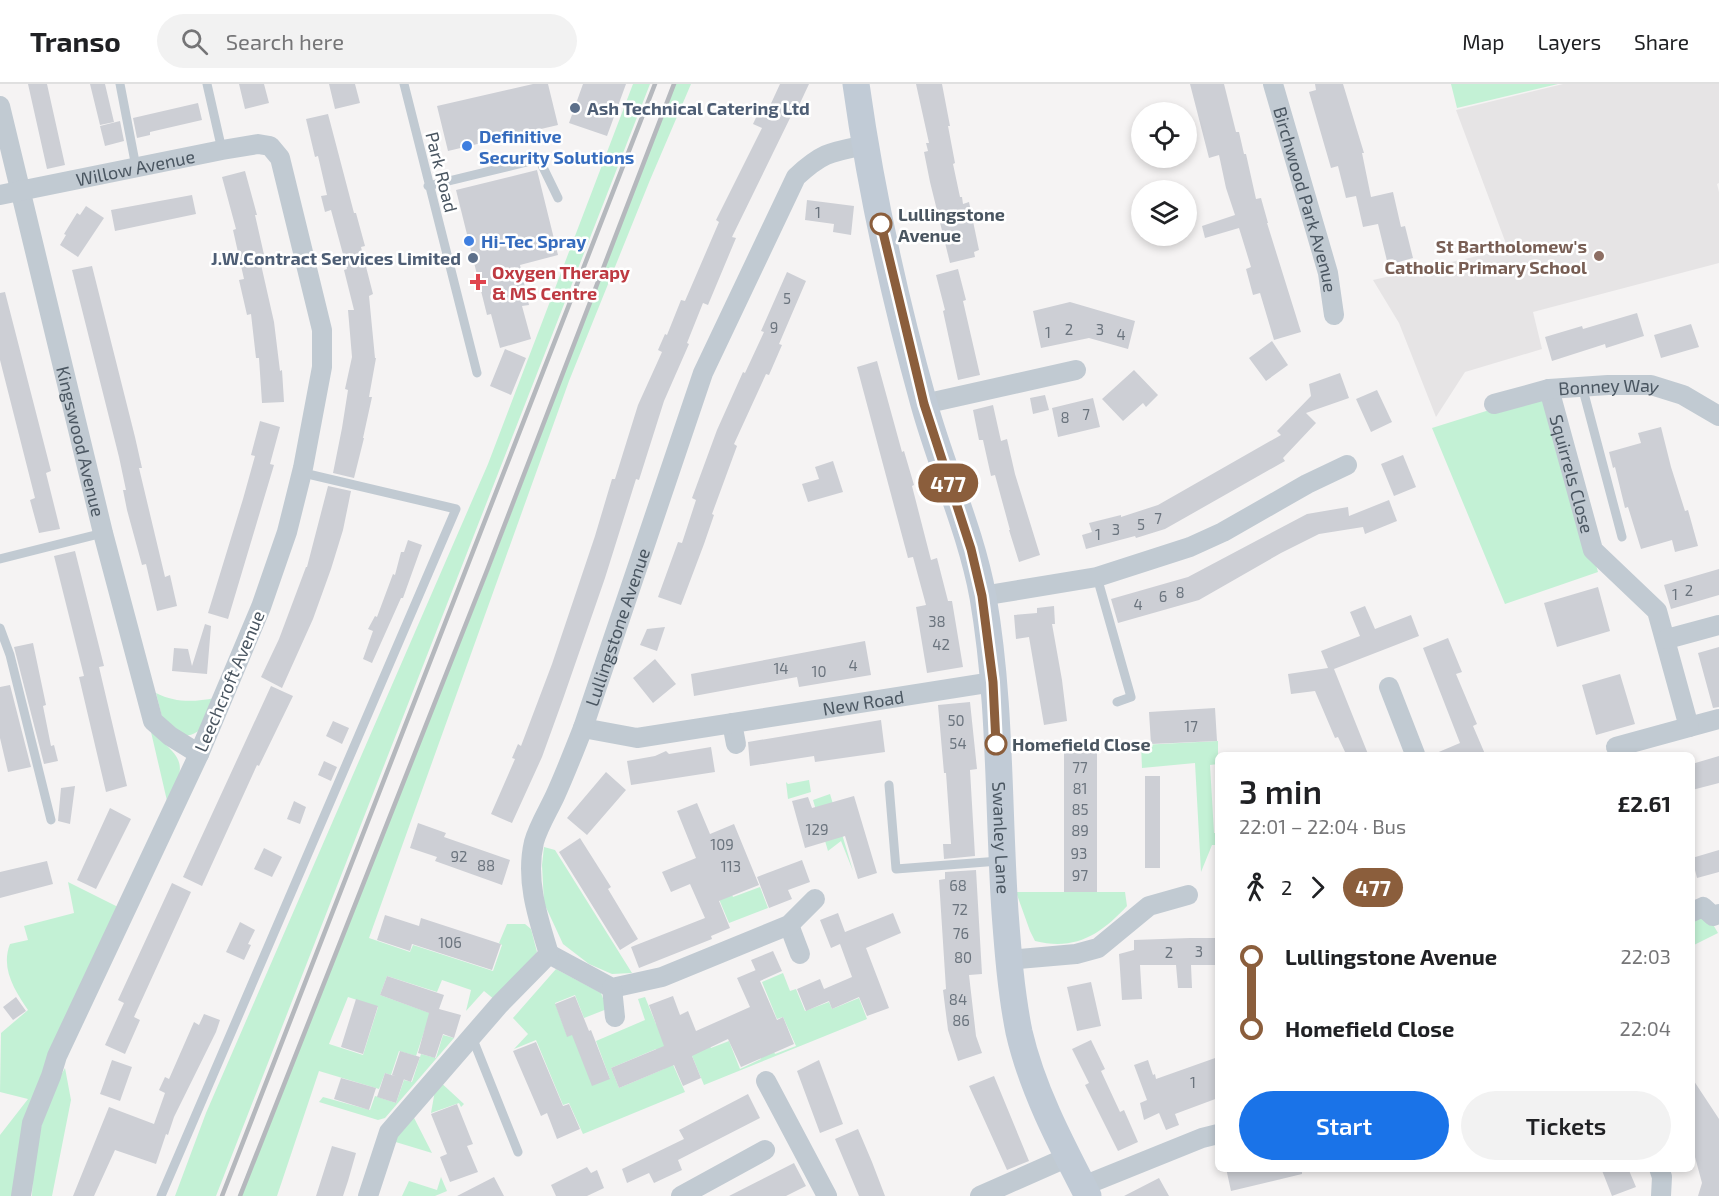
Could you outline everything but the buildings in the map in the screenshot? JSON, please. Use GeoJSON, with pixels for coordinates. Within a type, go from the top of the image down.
{"type":"FeatureCollection","features":[{"type":"Feature","properties":{"kind":"main road","name":"Swanley Lane"},"geometry":{"type":"LineString","coordinates":[[856,84],[880,224],[924,404],[971,549],[982,596],[993,682],[1008,960],[1020,1034],[1045,1106],[1085,1191]]}},
{"type":"Feature","properties":{"kind":"street","name":"Birchwood Park Avenue"},"geometry":{"type":"LineString","coordinates":[[1273,84],[1328,273],[1334,315]]}},
{"type":"Feature","properties":{"kind":"street","name":"Kingswood Avenue"},"geometry":{"type":"LineString","coordinates":[[0,106],[103,533],[153,721],[170,736],[199,754]]}},
{"type":"Feature","properties":{"kind":"street","name":"Willow Avenue"},"geometry":{"type":"LineString","coordinates":[[0,195],[222,150],[258,144],[270,146]]}},
{"type":"Feature","properties":{"kind":"street","name":"Lullingstone Avenue"},"geometry":{"type":"LineString","coordinates":[[549,954],[537,916],[532,886],[534,841],[561,784],[583,728],[703,373],[796,177],[828,153],[866,145]]}},
{"type":"Feature","properties":{"kind":"street","name":"Leechcroft Avenue"},"geometry":{"type":"LineString","coordinates":[[21,1196],[32,1123],[57,1056],[199,754],[261,607],[287,532],[303,468],[322,367],[322,330],[280,158],[270,146]]}},
{"type":"Feature","properties":{"kind":"street"},"geometry":{"type":"LineString","coordinates":[[924,404],[1076,370]]}},
{"type":"Feature","properties":{"kind":"street","name":"Bonney Way"},"geometry":{"type":"LineString","coordinates":[[1494,404],[1549,389],[1582,386],[1651,386],[1683,395],[1719,416]]}},
{"type":"Feature","properties":{"kind":"street","name":"Squirrels Close"},"geometry":{"type":"LineString","coordinates":[[1549,389],[1593,550],[1657,610],[1689,727]]}},
{"type":"Feature","properties":{"kind":"street"},"geometry":{"type":"LineString","coordinates":[[982,596],[1097,577],[1190,547],[1223,532],[1307,484],[1347,465]]}},
{"type":"Feature","properties":{"kind":"street"},"geometry":{"type":"LineString","coordinates":[[1666,639],[1719,625]]}},
{"type":"Feature","properties":{"kind":"street","name":"New Road"},"geometry":{"type":"LineString","coordinates":[[583,728],[637,738],[993,682]]}},
{"type":"Feature","properties":{"kind":"street"},"geometry":{"type":"LineString","coordinates":[[1389,687],[1414,752]]}},
{"type":"Feature","properties":{"kind":"street"},"geometry":{"type":"LineString","coordinates":[[1616,747],[1719,719]]}},
{"type":"Feature","properties":{"kind":"street"},"geometry":{"type":"LineString","coordinates":[[732,723],[736,744]]}},
{"type":"Feature","properties":{"kind":"street"},"geometry":{"type":"LineString","coordinates":[[1008,960],[1076,954],[1098,948],[1149,906],[1188,895]]}},
{"type":"Feature","properties":{"kind":"street"},"geometry":{"type":"LineString","coordinates":[[368,1196],[389,1132],[499,1005],[549,954],[612,988],[662,977],[789,925],[815,898]]}},
{"type":"Feature","properties":{"kind":"street"},"geometry":{"type":"LineString","coordinates":[[1695,911],[1703,907],[1713,916],[1719,914]]}},
{"type":"Feature","properties":{"kind":"street"},"geometry":{"type":"LineString","coordinates":[[789,925],[800,954]]}},
{"type":"Feature","properties":{"kind":"street"},"geometry":{"type":"LineString","coordinates":[[612,988],[615,1017]]}},
{"type":"Feature","properties":{"kind":"street"},"geometry":{"type":"LineString","coordinates":[[766,1081],[827,1196]]}},
{"type":"Feature","properties":{"kind":"street"},"geometry":{"type":"LineString","coordinates":[[1085,1191],[1202,1138],[1215,1135]]}},
{"type":"Feature","properties":{"kind":"street"},"geometry":{"type":"LineString","coordinates":[[680,1196],[765,1150]]}},
{"type":"Feature","properties":{"kind":"street"},"geometry":{"type":"LineString","coordinates":[[980,1196],[1068,1157]]}},
{"type":"Feature","properties":{"kind":"street"},"geometry":{"type":"LineString","coordinates":[[1660,1172],[1661,1196]]}},
{"type":"Feature","properties":{"kind":"lane"},"geometry":{"type":"LineString","coordinates":[[120,84],[136,166]]}},
{"type":"Feature","properties":{"kind":"lane"},"geometry":{"type":"LineString","coordinates":[[207,84],[222,150]]}},
{"type":"Feature","properties":{"kind":"lane","name":"Park Road"},"geometry":{"type":"LineString","coordinates":[[404,84],[477,373]]}},
{"type":"Feature","properties":{"kind":"lane"},"geometry":{"type":"LineString","coordinates":[[428,186],[539,159],[558,198]]}},
{"type":"Feature","properties":{"kind":"lane"},"geometry":{"type":"LineString","coordinates":[[1582,386],[1622,537]]}},
{"type":"Feature","properties":{"kind":"lane"},"geometry":{"type":"LineString","coordinates":[[161,1196],[456,509],[312,475]]}},
{"type":"Feature","properties":{"kind":"lane"},"geometry":{"type":"LineString","coordinates":[[0,559],[103,533]]}},
{"type":"Feature","properties":{"kind":"lane"},"geometry":{"type":"LineString","coordinates":[[1097,577],[1131,697],[1117,702]]}},
{"type":"Feature","properties":{"kind":"lane"},"geometry":{"type":"LineString","coordinates":[[0,628],[10,655],[51,820]]}},
{"type":"Feature","properties":{"kind":"lane"},"geometry":{"type":"LineString","coordinates":[[890,785],[896,869],[1001,861]]}},
{"type":"Feature","properties":{"kind":"lane"},"geometry":{"type":"LineString","coordinates":[[472,1037],[518,1152]]}},
{"type":"Feature","properties":{"kind":"shaded area","name":"St Bartholomew's Catholic Primary School"},"geometry":{"type":"Polygon","coordinates":[[[1563,84],[1719,84],[1719,183],[1717,184],[1719,263],[1533,312],[1542,349],[1465,372],[1436,417],[1399,323],[1373,280],[1508,249],[1456,110],[1563,84]]]}},
{"type":"Feature","properties":{"kind":"green space"},"geometry":{"type":"Polygon","coordinates":[[[633,84],[650,84],[216,1196],[175,1196],[206,1113],[488,464],[633,84]]]}},
{"type":"Feature","properties":{"kind":"green space"},"geometry":{"type":"Polygon","coordinates":[[[675,84],[691,84],[569,381],[369,938],[410,952],[413,945],[493,971],[502,945],[499,943],[507,924],[525,924],[531,929],[537,952],[495,1000],[484,991],[466,1011],[471,990],[442,980],[437,992],[387,976],[380,995],[438,1016],[425,1029],[416,1056],[399,1051],[391,1075],[385,1073],[379,1089],[319,1071],[277,1196],[238,1196],[490,568],[675,84]],[[348,997],[329,1044],[363,1055],[378,1007],[348,997]]]}},
{"type":"Feature","properties":{"kind":"green space"},"geometry":{"type":"Polygon","coordinates":[[[1451,84],[1558,84],[1457,108],[1451,84]]]}},
{"type":"Feature","properties":{"kind":"green space"},"geometry":{"type":"Polygon","coordinates":[[[1547,392],[1598,572],[1505,604],[1432,428],[1547,392]]]}},
{"type":"Feature","properties":{"kind":"green space"},"geometry":{"type":"Polygon","coordinates":[[[156,693],[185,701],[215,698],[201,728],[191,735],[184,736],[162,717],[156,693]]]}},
{"type":"Feature","properties":{"kind":"green space"},"geometry":{"type":"Polygon","coordinates":[[[151,732],[171,750],[179,764],[178,780],[168,805],[151,732]]]}},
{"type":"Feature","properties":{"kind":"green space"},"geometry":{"type":"Polygon","coordinates":[[[1218,741],[1215,764],[1210,765],[1215,845],[1212,845],[1201,872],[1195,763],[1142,768],[1141,745],[1218,741]]]}},
{"type":"Feature","properties":{"kind":"green space"},"geometry":{"type":"Polygon","coordinates":[[[809,780],[811,792],[788,799],[786,782],[788,784],[809,780]]]}},
{"type":"Feature","properties":{"kind":"green space"},"geometry":{"type":"Polygon","coordinates":[[[830,794],[853,871],[841,841],[828,851],[813,800],[830,794]]]}},
{"type":"Feature","properties":{"kind":"green space"},"geometry":{"type":"Polygon","coordinates":[[[544,847],[555,850],[632,973],[612,974],[589,964],[563,944],[544,903],[542,865],[544,847]]]}},
{"type":"Feature","properties":{"kind":"green space"},"geometry":{"type":"Polygon","coordinates":[[[725,879],[733,897],[760,887],[768,908],[729,923],[711,880],[725,879]]]}},
{"type":"Feature","properties":{"kind":"green space"},"geometry":{"type":"Polygon","coordinates":[[[68,882],[120,908],[15,1196],[0,1196],[0,1135],[28,1099],[0,1092],[1,1033],[28,1010],[11,980],[7,953],[10,944],[28,940],[24,926],[74,913],[68,882]]]}},
{"type":"Feature","properties":{"kind":"green space"},"geometry":{"type":"Polygon","coordinates":[[[1016,892],[1125,892],[1127,906],[1107,925],[1087,938],[1063,944],[1050,944],[1035,941],[1016,892]]]}},
{"type":"Feature","properties":{"kind":"green space"},"geometry":{"type":"Polygon","coordinates":[[[1701,904],[1718,933],[1695,944],[1695,907],[1701,904]]]}},
{"type":"Feature","properties":{"kind":"green space"},"geometry":{"type":"Polygon","coordinates":[[[556,969],[601,993],[607,1009],[584,1018],[575,995],[555,1003],[567,1036],[572,1034],[610,1079],[596,1041],[645,1020],[638,999],[645,997],[656,1024],[668,1020],[671,1060],[685,1092],[583,1134],[569,1103],[563,1105],[536,1040],[514,1049],[528,1034],[513,1018],[556,969]],[[656,1049],[611,1068],[619,1088],[664,1069],[656,1049]]]}},
{"type":"Feature","properties":{"kind":"green space"},"geometry":{"type":"Polygon","coordinates":[[[783,973],[790,991],[796,989],[805,1011],[829,1002],[832,1009],[859,998],[867,1019],[704,1085],[690,1051],[708,1043],[711,1048],[729,1041],[740,1069],[761,1059],[748,1030],[763,1027],[775,1054],[796,1046],[783,1017],[777,1019],[762,982],[783,973]]]}},
{"type":"Feature","properties":{"kind":"green space"},"geometry":{"type":"Polygon","coordinates":[[[443,1035],[454,1038],[385,1118],[378,1120],[319,1102],[323,1097],[370,1110],[375,1096],[396,1103],[404,1080],[412,1082],[421,1054],[436,1058],[443,1035]]]}},
{"type":"Feature","properties":{"kind":"green space"},"geometry":{"type":"Polygon","coordinates":[[[65,1068],[71,1100],[52,1196],[32,1196],[40,1130],[50,1099],[65,1068]]]}},
{"type":"Feature","properties":{"kind":"green space"},"geometry":{"type":"Polygon","coordinates":[[[437,1079],[464,1104],[461,1107],[459,1103],[431,1113],[437,1079]]]}},
{"type":"Feature","properties":{"kind":"green space"},"geometry":{"type":"Polygon","coordinates":[[[410,1110],[432,1153],[389,1140],[410,1110]]]}},
{"type":"Feature","properties":{"kind":"green space"},"geometry":{"type":"Polygon","coordinates":[[[441,1177],[447,1191],[435,1196],[402,1196],[409,1181],[437,1190],[441,1177]]]}},
{"type":"Feature","properties":{"kind":"railway"},"geometry":{"type":"LineString","coordinates":[[222,1196],[655,84]]}},
{"type":"Feature","properties":{"kind":"railway"},"geometry":{"type":"LineString","coordinates":[[240,1196],[488,568],[674,84]]}},
{"type":"Feature","properties":{"kind":"bus line","name":"477"},"geometry":{"type":"LineString","coordinates":[[881,224],[924,404],[971,549],[982,596],[993,682],[996,744]]}},
{"type":"Feature","properties":{"kind":"place","name":"Ash Technical Catering Ltd"},"geometry":{"type":"Point","coordinates":[575,108]}},
{"type":"Feature","properties":{"kind":"place","name":"Definitive Security Solutions"},"geometry":{"type":"Point","coordinates":[467,146]}},
{"type":"Feature","properties":{"kind":"place","name":"Lullingstone Avenue"},"geometry":{"type":"Point","coordinates":[881,224]}},
{"type":"Feature","properties":{"kind":"place","name":"Hi-Tec Spray"},"geometry":{"type":"Point","coordinates":[469,241]}},
{"type":"Feature","properties":{"kind":"place","name":"St Bartholomew's Catholic Primary School"},"geometry":{"type":"Point","coordinates":[1599,256]}},
{"type":"Feature","properties":{"kind":"place","name":"J.W.Contract Services Limited"},"geometry":{"type":"Point","coordinates":[473,258]}},
{"type":"Feature","properties":{"kind":"place","name":"Oxygen Therapy & MS Centre"},"geometry":{"type":"Point","coordinates":[478,282]}},
{"type":"Feature","properties":{"kind":"place","name":"Homefield Close"},"geometry":{"type":"Point","coordinates":[996,744]}}]}
